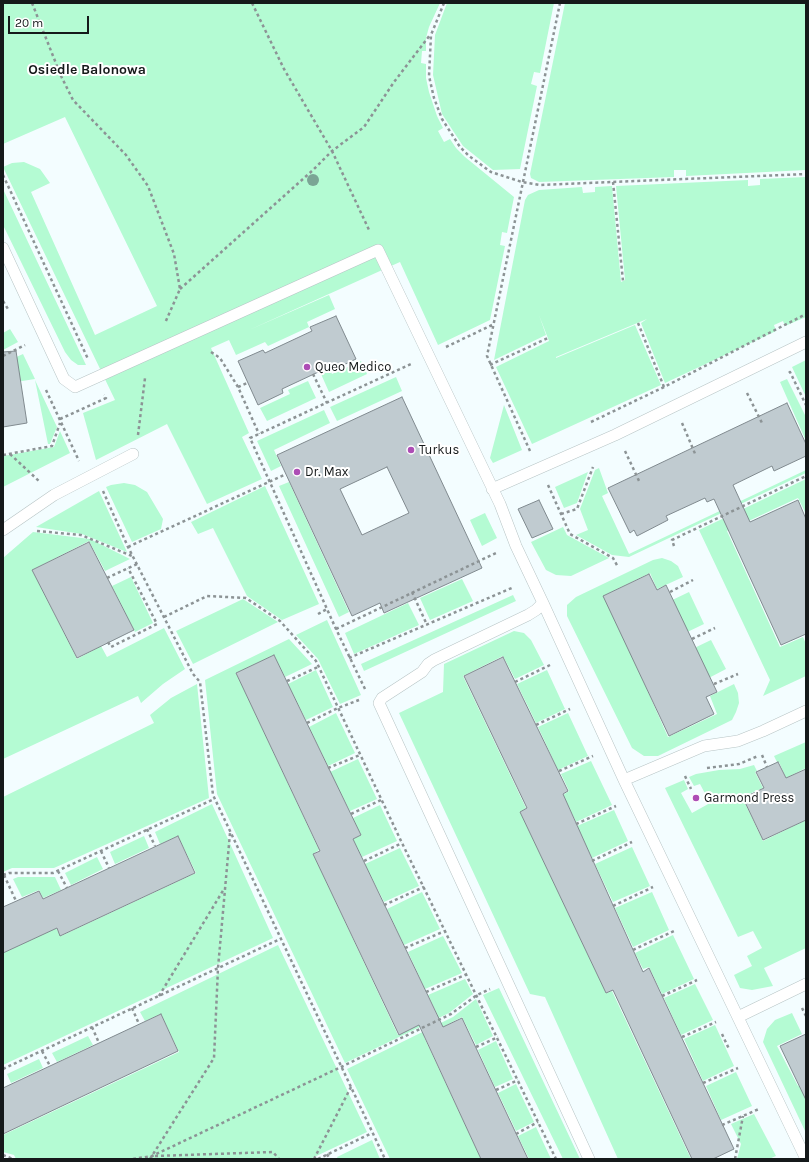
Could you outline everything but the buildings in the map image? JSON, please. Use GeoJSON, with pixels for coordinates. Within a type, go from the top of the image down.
{"type":"FeatureCollection","features":[{"type":"Feature","properties":{"kind":"lane"},"geometry":{"type":"LineString","coordinates":[[3,248],[64,379],[75,387],[378,250],[492,489],[516,546],[624,780],[804,1158]]}},
{"type":"Feature","properties":{"kind":"lane"},"geometry":{"type":"LineString","coordinates":[[492,489],[615,435],[806,342]]}},
{"type":"Feature","properties":{"kind":"lane"},"geometry":{"type":"LineString","coordinates":[[4,529],[54,495],[134,454]]}},
{"type":"Feature","properties":{"kind":"lane"},"geometry":{"type":"LineString","coordinates":[[543,603],[528,615],[434,660],[417,675],[382,698],[379,703],[589,1159]]}},
{"type":"Feature","properties":{"kind":"lane"},"geometry":{"type":"LineString","coordinates":[[624,780],[704,746],[738,741],[806,711]]}},
{"type":"Feature","properties":{"kind":"lane"},"geometry":{"type":"LineString","coordinates":[[738,1017],[806,984]]}},
{"type":"Feature","properties":{"kind":"path"},"geometry":{"type":"LineString","coordinates":[[32,3],[61,76],[73,100],[126,155],[148,186],[174,254],[180,289]]}},
{"type":"Feature","properties":{"kind":"path"},"geometry":{"type":"LineString","coordinates":[[252,3],[284,69],[332,151],[378,250]]}},
{"type":"Feature","properties":{"kind":"path"},"geometry":{"type":"LineString","coordinates":[[134,454],[137,449],[145,374],[152,353],[180,289],[313,170],[332,151],[364,127],[394,82],[431,35],[444,3]]}},
{"type":"Feature","properties":{"kind":"path"},"geometry":{"type":"LineString","coordinates":[[537,448],[530,451],[487,356],[560,3]]}},
{"type":"Feature","properties":{"kind":"path"},"geometry":{"type":"LineString","coordinates":[[431,35],[429,76],[434,98],[442,119],[460,147],[469,156],[491,172],[522,182],[540,185],[806,174]]}},
{"type":"Feature","properties":{"kind":"path"},"geometry":{"type":"LineString","coordinates":[[3,175],[89,362]]}},
{"type":"Feature","properties":{"kind":"path"},"geometry":{"type":"LineString","coordinates":[[613,182],[623,281]]}},
{"type":"Feature","properties":{"kind":"path"},"geometry":{"type":"LineString","coordinates":[[587,424],[664,387],[806,314]]}},
{"type":"Feature","properties":{"kind":"path"},"geometry":{"type":"LineString","coordinates":[[638,323],[664,387]]}},
{"type":"Feature","properties":{"kind":"path"},"geometry":{"type":"LineString","coordinates":[[369,697],[349,658],[250,438],[493,325]]}},
{"type":"Feature","properties":{"kind":"path"},"geometry":{"type":"LineString","coordinates":[[490,365],[548,338]]}},
{"type":"Feature","properties":{"kind":"path"},"geometry":{"type":"LineString","coordinates":[[3,356],[25,345]]}},
{"type":"Feature","properties":{"kind":"path"},"geometry":{"type":"LineString","coordinates":[[211,352],[220,358],[238,387],[259,434]]}},
{"type":"Feature","properties":{"kind":"path"},"geometry":{"type":"LineString","coordinates":[[313,374],[327,403]]}},
{"type":"Feature","properties":{"kind":"path"},"geometry":{"type":"LineString","coordinates":[[238,387],[248,383]]}},
{"type":"Feature","properties":{"kind":"path"},"geometry":{"type":"LineString","coordinates":[[60,419],[106,398],[103,391]]}},
{"type":"Feature","properties":{"kind":"path"},"geometry":{"type":"LineString","coordinates":[[747,393],[763,425]]}},
{"type":"Feature","properties":{"kind":"path"},"geometry":{"type":"LineString","coordinates":[[3,455],[52,446],[60,422]]}},
{"type":"Feature","properties":{"kind":"path"},"geometry":{"type":"LineString","coordinates":[[682,422],[696,456]]}},
{"type":"Feature","properties":{"kind":"path"},"geometry":{"type":"LineString","coordinates":[[624,449],[640,483]]}},
{"type":"Feature","properties":{"kind":"path"},"geometry":{"type":"LineString","coordinates":[[10,453],[54,495]]}},
{"type":"Feature","properties":{"kind":"path"},"geometry":{"type":"LineString","coordinates":[[562,514],[577,509],[595,462]]}},
{"type":"Feature","properties":{"kind":"path"},"geometry":{"type":"LineString","coordinates":[[128,547],[286,474]]}},
{"type":"Feature","properties":{"kind":"path"},"geometry":{"type":"LineString","coordinates":[[674,546],[672,540],[806,476]]}},
{"type":"Feature","properties":{"kind":"path"},"geometry":{"type":"LineString","coordinates":[[88,477],[103,490],[128,547],[193,674],[200,682],[214,799],[385,1159]]}},
{"type":"Feature","properties":{"kind":"path"},"geometry":{"type":"LineString","coordinates":[[548,484],[570,534],[613,558],[618,568]]}},
{"type":"Feature","properties":{"kind":"path"},"geometry":{"type":"LineString","coordinates":[[4,529],[81,535],[133,556]]}},
{"type":"Feature","properties":{"kind":"path"},"geometry":{"type":"LineString","coordinates":[[336,629],[481,560]]}},
{"type":"Feature","properties":{"kind":"path"},"geometry":{"type":"LineString","coordinates":[[107,578],[137,564]]}},
{"type":"Feature","properties":{"kind":"path"},"geometry":{"type":"LineString","coordinates":[[108,642],[111,647],[157,624],[128,568]]}},
{"type":"Feature","properties":{"kind":"path"},"geometry":{"type":"LineString","coordinates":[[349,658],[532,579]]}},
{"type":"Feature","properties":{"kind":"path"},"geometry":{"type":"LineString","coordinates":[[670,592],[693,580]]}},
{"type":"Feature","properties":{"kind":"path"},"geometry":{"type":"LineString","coordinates":[[412,592],[427,625]]}},
{"type":"Feature","properties":{"kind":"path"},"geometry":{"type":"LineString","coordinates":[[401,593],[403,597]]}},
{"type":"Feature","properties":{"kind":"path"},"geometry":{"type":"LineString","coordinates":[[164,617],[207,596],[246,598],[280,621],[316,661],[381,800],[556,1159]]}},
{"type":"Feature","properties":{"kind":"path"},"geometry":{"type":"LineString","coordinates":[[318,614],[327,609]]}},
{"type":"Feature","properties":{"kind":"path"},"geometry":{"type":"LineString","coordinates":[[692,639],[715,628]]}},
{"type":"Feature","properties":{"kind":"path"},"geometry":{"type":"LineString","coordinates":[[515,682],[551,665]]}},
{"type":"Feature","properties":{"kind":"path"},"geometry":{"type":"LineString","coordinates":[[287,681],[318,667]]}},
{"type":"Feature","properties":{"kind":"path"},"geometry":{"type":"LineString","coordinates":[[714,684],[738,674]]}},
{"type":"Feature","properties":{"kind":"path"},"geometry":{"type":"LineString","coordinates":[[307,723],[338,708],[369,697],[382,698]]}},
{"type":"Feature","properties":{"kind":"path"},"geometry":{"type":"LineString","coordinates":[[536,725],[571,708]]}},
{"type":"Feature","properties":{"kind":"path"},"geometry":{"type":"LineString","coordinates":[[702,769],[739,764],[768,752]]}},
{"type":"Feature","properties":{"kind":"path"},"geometry":{"type":"LineString","coordinates":[[328,768],[360,755]]}},
{"type":"Feature","properties":{"kind":"path"},"geometry":{"type":"LineString","coordinates":[[762,755],[767,767]]}},
{"type":"Feature","properties":{"kind":"path"},"geometry":{"type":"LineString","coordinates":[[559,771],[593,756]]}},
{"type":"Feature","properties":{"kind":"path"},"geometry":{"type":"LineString","coordinates":[[678,779],[690,773]]}},
{"type":"Feature","properties":{"kind":"path"},"geometry":{"type":"LineString","coordinates":[[685,776],[691,789]]}},
{"type":"Feature","properties":{"kind":"path"},"geometry":{"type":"LineString","coordinates":[[576,824],[633,798]]}},
{"type":"Feature","properties":{"kind":"path"},"geometry":{"type":"LineString","coordinates":[[16,901],[3,875],[9,873],[53,873],[214,799]]}},
{"type":"Feature","properties":{"kind":"path"},"geometry":{"type":"LineString","coordinates":[[351,814],[381,800]]}},
{"type":"Feature","properties":{"kind":"path"},"geometry":{"type":"LineString","coordinates":[[147,829],[155,846]]}},
{"type":"Feature","properties":{"kind":"path"},"geometry":{"type":"LineString","coordinates":[[151,1157],[214,1058],[218,968],[230,831]]}},
{"type":"Feature","properties":{"kind":"path"},"geometry":{"type":"LineString","coordinates":[[592,861],[633,842]]}},
{"type":"Feature","properties":{"kind":"path"},"geometry":{"type":"LineString","coordinates":[[364,861],[402,843]]}},
{"type":"Feature","properties":{"kind":"path"},"geometry":{"type":"LineString","coordinates":[[101,851],[109,868]]}},
{"type":"Feature","properties":{"kind":"path"},"geometry":{"type":"LineString","coordinates":[[58,871],[66,888]]}},
{"type":"Feature","properties":{"kind":"path"},"geometry":{"type":"LineString","coordinates":[[384,905],[424,887]]}},
{"type":"Feature","properties":{"kind":"path"},"geometry":{"type":"LineString","coordinates":[[613,906],[654,887]]}},
{"type":"Feature","properties":{"kind":"path"},"geometry":{"type":"LineString","coordinates":[[158,996],[225,888]]}},
{"type":"Feature","properties":{"kind":"path"},"geometry":{"type":"LineString","coordinates":[[405,948],[445,930]]}},
{"type":"Feature","properties":{"kind":"path"},"geometry":{"type":"LineString","coordinates":[[633,950],[674,931]]}},
{"type":"Feature","properties":{"kind":"path"},"geometry":{"type":"LineString","coordinates":[[3,1069],[280,939]]}},
{"type":"Feature","properties":{"kind":"path"},"geometry":{"type":"LineString","coordinates":[[426,992],[467,974]]}},
{"type":"Feature","properties":{"kind":"path"},"geometry":{"type":"LineString","coordinates":[[662,996],[697,980]]}},
{"type":"Feature","properties":{"kind":"path"},"geometry":{"type":"LineString","coordinates":[[151,1157],[451,1014],[477,995],[507,982]]}},
{"type":"Feature","properties":{"kind":"path"},"geometry":{"type":"LineString","coordinates":[[801,1005],[806,1016]]}},
{"type":"Feature","properties":{"kind":"path"},"geometry":{"type":"LineString","coordinates":[[132,1008],[139,1024]]}},
{"type":"Feature","properties":{"kind":"path"},"geometry":{"type":"LineString","coordinates":[[682,1037],[716,1022]]}},
{"type":"Feature","properties":{"kind":"path"},"geometry":{"type":"LineString","coordinates":[[92,1028],[99,1043]]}},
{"type":"Feature","properties":{"kind":"path"},"geometry":{"type":"LineString","coordinates":[[476,1047],[498,1038]]}},
{"type":"Feature","properties":{"kind":"path"},"geometry":{"type":"LineString","coordinates":[[42,1051],[50,1066]]}},
{"type":"Feature","properties":{"kind":"path"},"geometry":{"type":"LineString","coordinates":[[703,1083],[738,1068]]}},
{"type":"Feature","properties":{"kind":"path"},"geometry":{"type":"LineString","coordinates":[[496,1090],[518,1080]]}},
{"type":"Feature","properties":{"kind":"path"},"geometry":{"type":"LineString","coordinates":[[314,1159],[351,1087]]}},
{"type":"Feature","properties":{"kind":"path"},"geometry":{"type":"LineString","coordinates":[[722,1125],[759,1109]]}},
{"type":"Feature","properties":{"kind":"path"},"geometry":{"type":"LineString","coordinates":[[735,1159],[744,1116]]}},
{"type":"Feature","properties":{"kind":"path"},"geometry":{"type":"LineString","coordinates":[[516,1134],[538,1122]]}},
{"type":"Feature","properties":{"kind":"path"},"geometry":{"type":"LineString","coordinates":[[318,1159],[372,1133]]}},
{"type":"Feature","properties":{"kind":"path"},"geometry":{"type":"LineString","coordinates":[[133,1159],[273,1152],[279,1159]]}},
{"type":"Feature","properties":{"kind":"path"},"geometry":{"type":"LineString","coordinates":[[327,1154],[330,1159]]}},
{"type":"Feature","properties":{"kind":"path"},"geometry":{"type":"LineString","coordinates":[[3,1155],[14,1159]]}},
{"type":"Feature","properties":{"kind":"green space"},"geometry":{"type":"Polygon","coordinates":[[[3,3],[440,3],[429,27],[426,38],[426,51],[422,51],[421,63],[426,64],[426,78],[429,92],[437,116],[443,128],[438,131],[444,142],[450,139],[465,157],[514,197],[507,233],[502,232],[500,245],[505,246],[490,320],[438,345],[400,262],[249,330],[329,295],[335,309],[307,322],[309,327],[268,346],[265,342],[236,355],[229,340],[211,348],[249,433],[242,437],[262,479],[207,504],[167,424],[96,460],[83,413],[115,400],[3,167],[12,163],[24,162],[40,169],[50,183],[31,192],[95,335],[157,306],[65,117],[3,144],[3,3]]]}},
{"type":"Feature","properties":{"kind":"green space"},"geometry":{"type":"Polygon","coordinates":[[[447,3],[554,3],[540,73],[534,72],[531,84],[537,86],[520,169],[493,170],[463,146],[442,114],[433,75],[435,35],[447,3]]]}},
{"type":"Feature","properties":{"kind":"green space"},"geometry":{"type":"Polygon","coordinates":[[[565,3],[806,3],[806,170],[686,176],[686,170],[674,170],[674,177],[539,182],[531,178],[530,174],[565,3]]]}},
{"type":"Feature","properties":{"kind":"green space"},"geometry":{"type":"Polygon","coordinates":[[[806,177],[806,317],[785,326],[783,321],[774,325],[776,331],[665,383],[641,323],[647,319],[556,357],[635,325],[661,385],[532,444],[496,367],[549,341],[539,315],[546,335],[494,360],[525,200],[528,195],[539,190],[582,187],[583,193],[595,192],[595,187],[612,186],[621,282],[625,280],[616,186],[748,180],[748,186],[760,185],[760,179],[806,177]]]}},
{"type":"Feature","properties":{"kind":"green space"},"geometry":{"type":"Polygon","coordinates":[[[3,189],[86,365],[78,365],[71,360],[65,352],[3,225],[3,189]]]}},
{"type":"Feature","properties":{"kind":"green space"},"geometry":{"type":"Polygon","coordinates":[[[10,329],[18,342],[3,350],[3,333],[10,329]]]}},
{"type":"Feature","properties":{"kind":"green space"},"geometry":{"type":"Polygon","coordinates":[[[23,354],[35,379],[3,384],[3,363],[23,354]]]}},
{"type":"Feature","properties":{"kind":"green space"},"geometry":{"type":"Polygon","coordinates":[[[806,360],[806,397],[792,367],[806,360]]]}},
{"type":"Feature","properties":{"kind":"green space"},"geometry":{"type":"Polygon","coordinates":[[[361,361],[367,374],[329,392],[321,374],[330,370],[332,374],[361,361]]]}},
{"type":"Feature","properties":{"kind":"green space"},"geometry":{"type":"Polygon","coordinates":[[[396,377],[402,391],[337,421],[330,407],[396,377]]]}},
{"type":"Feature","properties":{"kind":"green space"},"geometry":{"type":"Polygon","coordinates":[[[787,379],[806,417],[806,441],[780,382],[787,379]]]}},
{"type":"Feature","properties":{"kind":"green space"},"geometry":{"type":"Polygon","coordinates":[[[35,380],[57,427],[50,444],[48,444],[35,380]]]}},
{"type":"Feature","properties":{"kind":"green space"},"geometry":{"type":"Polygon","coordinates":[[[308,381],[316,398],[267,421],[260,408],[290,394],[288,390],[308,381]]]}},
{"type":"Feature","properties":{"kind":"green space"},"geometry":{"type":"Polygon","coordinates":[[[504,405],[522,450],[493,463],[490,458],[504,405]]]}},
{"type":"Feature","properties":{"kind":"green space"},"geometry":{"type":"Polygon","coordinates":[[[324,410],[330,423],[274,450],[281,466],[271,471],[257,441],[324,410]]]}},
{"type":"Feature","properties":{"kind":"green space"},"geometry":{"type":"Polygon","coordinates":[[[60,431],[70,453],[3,487],[3,456],[54,447],[60,431]]]}},
{"type":"Feature","properties":{"kind":"green space"},"geometry":{"type":"Polygon","coordinates":[[[599,468],[608,493],[602,496],[629,554],[806,470],[806,473],[629,557],[612,555],[576,535],[588,530],[580,509],[595,470],[599,468]]]}},
{"type":"Feature","properties":{"kind":"green space"},"geometry":{"type":"Polygon","coordinates":[[[588,472],[577,503],[564,508],[555,487],[588,472]]]}},
{"type":"Feature","properties":{"kind":"green space"},"geometry":{"type":"Polygon","coordinates":[[[806,479],[806,514],[798,498],[727,531],[780,647],[803,637],[806,644],[806,676],[763,696],[770,680],[699,530],[806,479]]]}},
{"type":"Feature","properties":{"kind":"green space"},"geometry":{"type":"Polygon","coordinates":[[[289,482],[349,612],[339,617],[279,486],[289,482]]]}},
{"type":"Feature","properties":{"kind":"green space"},"geometry":{"type":"Polygon","coordinates":[[[124,483],[135,485],[147,492],[163,519],[161,529],[132,542],[106,487],[124,483]]]}},
{"type":"Feature","properties":{"kind":"green space"},"geometry":{"type":"Polygon","coordinates":[[[265,486],[319,604],[282,620],[247,596],[213,528],[198,534],[191,522],[265,486]]]}},
{"type":"Feature","properties":{"kind":"green space"},"geometry":{"type":"Polygon","coordinates":[[[99,491],[127,552],[82,534],[36,527],[99,491]]]}},
{"type":"Feature","properties":{"kind":"green space"},"geometry":{"type":"Polygon","coordinates":[[[485,513],[497,538],[482,546],[470,520],[485,513]]]}},
{"type":"Feature","properties":{"kind":"green space"},"geometry":{"type":"Polygon","coordinates":[[[563,527],[567,535],[609,558],[571,576],[556,575],[546,570],[531,542],[563,527]]]}},
{"type":"Feature","properties":{"kind":"green space"},"geometry":{"type":"Polygon","coordinates":[[[33,532],[90,539],[130,559],[105,571],[89,541],[32,570],[77,659],[101,646],[107,657],[164,628],[185,669],[163,684],[141,703],[138,696],[3,759],[3,558],[33,532]]]}},
{"type":"Feature","properties":{"kind":"green space"},"geometry":{"type":"Polygon","coordinates":[[[662,558],[671,561],[678,566],[683,577],[657,589],[650,573],[605,595],[668,737],[717,714],[710,696],[734,684],[738,693],[739,703],[732,720],[658,756],[644,756],[632,748],[567,616],[567,605],[576,597],[653,560],[662,558]]]}},
{"type":"Feature","properties":{"kind":"green space"},"geometry":{"type":"Polygon","coordinates":[[[131,577],[153,623],[135,632],[112,586],[131,577]]]}},
{"type":"Feature","properties":{"kind":"green space"},"geometry":{"type":"Polygon","coordinates":[[[462,579],[473,601],[430,620],[420,598],[462,579]]]}},
{"type":"Feature","properties":{"kind":"green space"},"geometry":{"type":"Polygon","coordinates":[[[689,592],[704,624],[679,636],[664,604],[689,592]]]}},
{"type":"Feature","properties":{"kind":"green space"},"geometry":{"type":"Polygon","coordinates":[[[513,595],[516,601],[364,671],[361,664],[513,595]]]}},
{"type":"Feature","properties":{"kind":"green space"},"geometry":{"type":"Polygon","coordinates":[[[243,599],[278,622],[193,664],[176,631],[243,599]]]}},
{"type":"Feature","properties":{"kind":"green space"},"geometry":{"type":"Polygon","coordinates":[[[408,603],[419,625],[354,654],[345,633],[408,603]]]}},
{"type":"Feature","properties":{"kind":"green space"},"geometry":{"type":"Polygon","coordinates":[[[327,620],[361,695],[340,704],[318,659],[296,635],[327,620]]]}},
{"type":"Feature","properties":{"kind":"green space"},"geometry":{"type":"Polygon","coordinates":[[[514,631],[524,633],[531,640],[544,665],[515,679],[503,656],[463,676],[526,808],[520,812],[606,993],[612,991],[691,1159],[618,1159],[545,997],[530,994],[399,713],[443,692],[444,664],[514,631]]]}},
{"type":"Feature","properties":{"kind":"green space"},"geometry":{"type":"Polygon","coordinates":[[[289,639],[312,664],[285,677],[274,655],[236,673],[319,850],[313,854],[398,1035],[438,1016],[428,995],[465,979],[473,994],[449,1013],[345,1063],[217,794],[205,680],[289,639]]]}},
{"type":"Feature","properties":{"kind":"green space"},"geometry":{"type":"Polygon","coordinates":[[[711,640],[726,669],[703,681],[688,651],[711,640]]]}},
{"type":"Feature","properties":{"kind":"green space"},"geometry":{"type":"Polygon","coordinates":[[[316,670],[333,707],[306,720],[288,684],[316,670]]]}},
{"type":"Feature","properties":{"kind":"green space"},"geometry":{"type":"Polygon","coordinates":[[[547,670],[565,709],[536,723],[517,684],[547,670]]]}},
{"type":"Feature","properties":{"kind":"green space"},"geometry":{"type":"Polygon","coordinates":[[[197,684],[209,798],[54,868],[12,868],[3,872],[3,797],[154,723],[150,715],[171,698],[197,684]]]}},
{"type":"Feature","properties":{"kind":"green space"},"geometry":{"type":"Polygon","coordinates":[[[336,713],[355,753],[328,766],[309,727],[336,713]]]}},
{"type":"Feature","properties":{"kind":"green space"},"geometry":{"type":"Polygon","coordinates":[[[568,713],[588,756],[558,770],[538,727],[568,713]]]}},
{"type":"Feature","properties":{"kind":"green space"},"geometry":{"type":"Polygon","coordinates":[[[806,742],[806,768],[786,778],[779,762],[777,762],[774,756],[806,742]]]}},
{"type":"Feature","properties":{"kind":"green space"},"geometry":{"type":"Polygon","coordinates":[[[358,759],[377,799],[350,811],[330,772],[358,759]]]}},
{"type":"Feature","properties":{"kind":"green space"},"geometry":{"type":"Polygon","coordinates":[[[591,761],[612,805],[576,822],[563,795],[569,791],[561,774],[591,761]]]}},
{"type":"Feature","properties":{"kind":"green space"},"geometry":{"type":"Polygon","coordinates":[[[754,765],[757,771],[755,772],[763,788],[742,797],[763,841],[806,820],[806,948],[764,968],[773,986],[752,990],[740,988],[734,975],[752,966],[747,956],[762,948],[753,931],[738,937],[665,788],[684,780],[688,789],[681,793],[692,813],[710,803],[700,784],[694,786],[689,777],[696,774],[719,770],[740,769],[754,765]]]}},
{"type":"Feature","properties":{"kind":"green space"},"geometry":{"type":"Polygon","coordinates":[[[212,804],[273,938],[3,1065],[3,953],[56,928],[61,936],[196,873],[178,836],[160,844],[155,832],[212,804]]]}},
{"type":"Feature","properties":{"kind":"green space"},"geometry":{"type":"Polygon","coordinates":[[[380,805],[397,841],[362,857],[353,839],[361,835],[353,818],[380,805]]]}},
{"type":"Feature","properties":{"kind":"green space"},"geometry":{"type":"Polygon","coordinates":[[[614,810],[628,841],[592,858],[577,826],[614,810]]]}},
{"type":"Feature","properties":{"kind":"green space"},"geometry":{"type":"Polygon","coordinates":[[[144,836],[149,848],[115,864],[110,852],[144,836]]]}},
{"type":"Feature","properties":{"kind":"green space"},"geometry":{"type":"Polygon","coordinates":[[[632,847],[650,886],[613,902],[595,864],[632,847]]]}},
{"type":"Feature","properties":{"kind":"green space"},"geometry":{"type":"Polygon","coordinates":[[[400,848],[419,886],[384,902],[365,864],[400,848]]]}},
{"type":"Feature","properties":{"kind":"green space"},"geometry":{"type":"Polygon","coordinates":[[[97,857],[103,869],[71,885],[65,873],[97,857]]]}},
{"type":"Feature","properties":{"kind":"green space"},"geometry":{"type":"Polygon","coordinates":[[[18,877],[55,877],[61,890],[43,898],[39,890],[22,897],[13,879],[18,877]]]}},
{"type":"Feature","properties":{"kind":"green space"},"geometry":{"type":"Polygon","coordinates":[[[422,892],[440,929],[404,945],[387,909],[422,892]]]}},
{"type":"Feature","properties":{"kind":"green space"},"geometry":{"type":"Polygon","coordinates":[[[652,892],[669,930],[633,947],[615,908],[652,892]]]}},
{"type":"Feature","properties":{"kind":"green space"},"geometry":{"type":"Polygon","coordinates":[[[673,935],[694,979],[662,994],[649,967],[643,969],[635,953],[673,935]]]}},
{"type":"Feature","properties":{"kind":"green space"},"geometry":{"type":"Polygon","coordinates":[[[443,936],[462,973],[425,989],[408,952],[443,936]]]}},
{"type":"Feature","properties":{"kind":"green space"},"geometry":{"type":"Polygon","coordinates":[[[278,945],[367,1132],[310,1159],[16,1159],[14,1155],[3,1152],[3,1135],[179,1052],[161,1014],[145,1021],[140,1012],[278,945]]]}},
{"type":"Feature","properties":{"kind":"green space"},"geometry":{"type":"Polygon","coordinates":[[[695,984],[713,1020],[681,1035],[664,998],[695,984]]]}},
{"type":"Feature","properties":{"kind":"green space"},"geometry":{"type":"Polygon","coordinates":[[[499,988],[580,1159],[563,1159],[483,995],[499,988]]]}},
{"type":"Feature","properties":{"kind":"green space"},"geometry":{"type":"Polygon","coordinates":[[[476,999],[493,1036],[476,1045],[462,1017],[424,1037],[481,1159],[390,1159],[347,1069],[453,1017],[476,999]]]}},
{"type":"Feature","properties":{"kind":"green space"},"geometry":{"type":"Polygon","coordinates":[[[792,1013],[802,1034],[777,1046],[798,1086],[806,1082],[806,1133],[763,1042],[767,1029],[775,1020],[792,1013]]]}},
{"type":"Feature","properties":{"kind":"green space"},"geometry":{"type":"Polygon","coordinates":[[[715,1025],[734,1066],[703,1081],[684,1039],[715,1025]]]}},
{"type":"Feature","properties":{"kind":"green space"},"geometry":{"type":"Polygon","coordinates":[[[88,1036],[93,1045],[57,1062],[52,1053],[88,1036]]]}},
{"type":"Feature","properties":{"kind":"green space"},"geometry":{"type":"Polygon","coordinates":[[[496,1041],[513,1079],[495,1087],[478,1050],[496,1041]]]}},
{"type":"Feature","properties":{"kind":"green space"},"geometry":{"type":"Polygon","coordinates":[[[39,1059],[43,1068],[11,1083],[7,1074],[39,1059]]]}},
{"type":"Feature","properties":{"kind":"green space"},"geometry":{"type":"Polygon","coordinates":[[[736,1072],[752,1106],[721,1120],[706,1086],[736,1072]]]}},
{"type":"Feature","properties":{"kind":"green space"},"geometry":{"type":"Polygon","coordinates":[[[516,1084],[534,1122],[516,1131],[498,1093],[516,1084]]]}},
{"type":"Feature","properties":{"kind":"green space"},"geometry":{"type":"Polygon","coordinates":[[[754,1114],[776,1156],[769,1159],[737,1159],[741,1144],[731,1124],[754,1114]]]}},
{"type":"Feature","properties":{"kind":"green space"},"geometry":{"type":"Polygon","coordinates":[[[536,1127],[551,1159],[529,1159],[518,1136],[536,1127]]]}},
{"type":"Feature","properties":{"kind":"green space"},"geometry":{"type":"Polygon","coordinates":[[[372,1140],[380,1159],[338,1159],[337,1157],[372,1140]]]}},
{"type":"Feature","properties":{"kind":"place","name":"Queo Medico"},"geometry":{"type":"Point","coordinates":[307,367]}},
{"type":"Feature","properties":{"kind":"place","name":"Turkus"},"geometry":{"type":"Point","coordinates":[411,450]}},
{"type":"Feature","properties":{"kind":"place","name":"Dr. Max"},"geometry":{"type":"Point","coordinates":[297,472]}},
{"type":"Feature","properties":{"kind":"place","name":"Garmond Press"},"geometry":{"type":"Point","coordinates":[696,798]}},
{"type":"Feature","properties":{"kind":"district","name":"Osiedle Balonowa"},"geometry":{"type":"Point","coordinates":[87,70]}}]}
